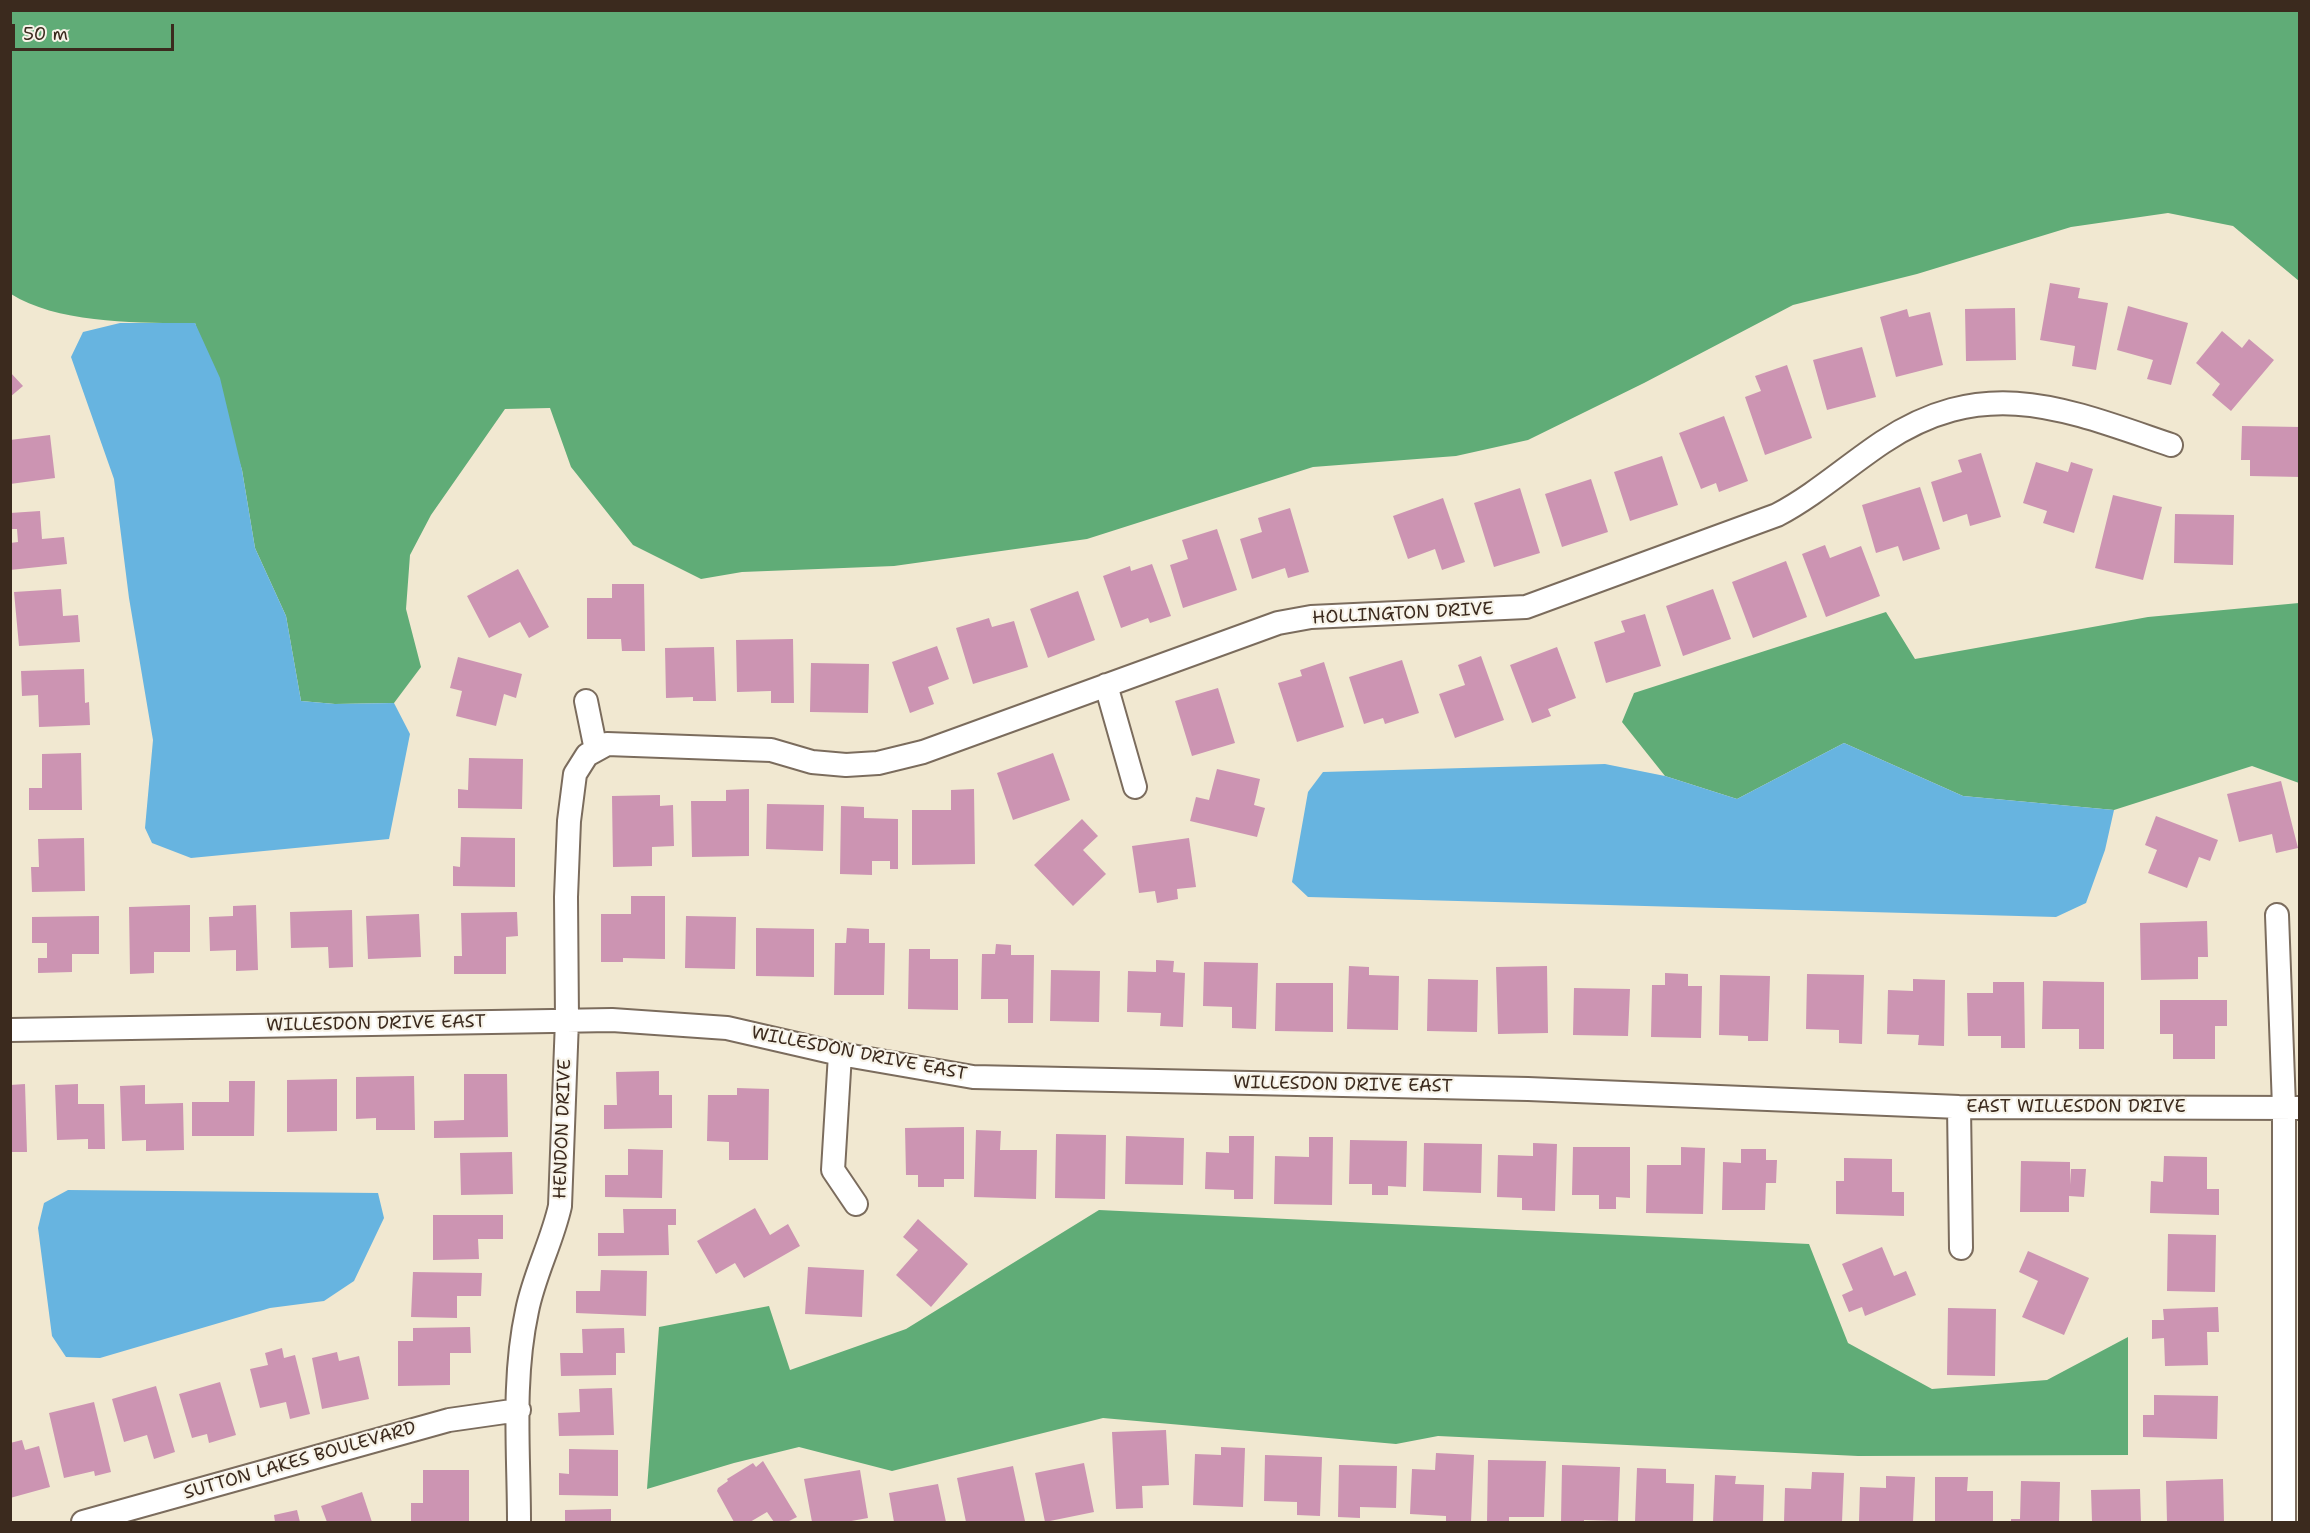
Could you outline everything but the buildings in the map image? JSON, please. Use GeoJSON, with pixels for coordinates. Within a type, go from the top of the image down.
{"type":"FeatureCollection","features":[{"type":"Feature","properties":{"kind":"street","name":"HOLLINGTON DRIVE"},"geometry":{"type":"LineString","coordinates":[[602,747],[771,750],[812,762],[846,765],[878,763],[923,752],[1278,623],[1311,617],[1526,607],[1778,515],[1800,503],[1882,442],[1917,422],[1945,411],[1986,403],[2039,405],[2071,411],[2171,445]]}},
{"type":"Feature","properties":{"kind":"street"},"geometry":{"type":"LineString","coordinates":[[1106,685],[1135,787]]}},
{"type":"Feature","properties":{"kind":"street"},"geometry":{"type":"LineString","coordinates":[[586,701],[602,747]]}},
{"type":"Feature","properties":{"kind":"street","name":"HENDON DRIVE"},"geometry":{"type":"LineString","coordinates":[[519,1522],[518,1361],[532,1287],[555,1230],[560,1206],[567,1020],[566,897],[569,821],[575,774],[587,755],[602,747]]}},
{"type":"Feature","properties":{"kind":"street"},"geometry":{"type":"LineString","coordinates":[[2277,915],[2292,1108],[2284,1522]]}},
{"type":"Feature","properties":{"kind":"street","name":"WILLESDON DRIVE EAST"},"geometry":{"type":"LineString","coordinates":[[10,1030],[567,1020],[697,1024],[727,1028],[840,1054],[973,1077],[1528,1089],[1852,1103]]}},
{"type":"Feature","properties":{"kind":"street"},"geometry":{"type":"LineString","coordinates":[[840,1054],[833,1170],[856,1204]]}},
{"type":"Feature","properties":{"kind":"street","name":"EAST WILLESDON DRIVE"},"geometry":{"type":"LineString","coordinates":[[1852,1103],[1959,1107],[2292,1108]]}},
{"type":"Feature","properties":{"kind":"street"},"geometry":{"type":"LineString","coordinates":[[1959,1107],[1961,1248]]}},
{"type":"Feature","properties":{"kind":"street","name":"SUTTON LAKES BOULEVARD"},"geometry":{"type":"LineString","coordinates":[[83,1522],[449,1420],[519,1410]]}},
{"type":"Feature","properties":{"kind":"green space"},"geometry":{"type":"Polygon","coordinates":[[[10,11],[2299,11],[2299,281],[2233,226],[2168,213],[2071,227],[1917,274],[1793,305],[1644,383],[1528,440],[1456,456],[1313,467],[1087,539],[894,566],[742,572],[701,579],[633,545],[571,467],[550,408],[505,409],[431,515],[410,555],[406,609],[421,667],[394,703],[335,704],[301,701],[286,616],[255,548],[242,470],[195,323],[100,320],[52,311],[30,304],[11,294],[10,11]]]}},
{"type":"Feature","properties":{"kind":"green space"},"geometry":{"type":"Polygon","coordinates":[[[2299,603],[2299,783],[2252,766],[2114,810],[1963,796],[1844,743],[1737,799],[1665,776],[1622,722],[1634,693],[1886,612],[1915,659],[2148,617],[2299,603]]]}},
{"type":"Feature","properties":{"kind":"green space"},"geometry":{"type":"Polygon","coordinates":[[[1099,1210],[1809,1244],[1848,1343],[1932,1389],[2047,1380],[2128,1337],[2128,1455],[1858,1456],[1438,1436],[1396,1444],[1103,1418],[892,1471],[799,1447],[734,1463],[647,1489],[659,1327],[769,1306],[790,1370],[906,1329],[1099,1210]]]}},
{"type":"Feature","properties":{"kind":"water"},"geometry":{"type":"Polygon","coordinates":[[[120,323],[195,323],[220,378],[242,470],[255,548],[286,616],[301,701],[335,704],[394,703],[410,734],[389,839],[191,858],[152,843],[145,828],[153,740],[129,598],[114,479],[71,357],[83,332],[120,323]]]}},
{"type":"Feature","properties":{"kind":"water"},"geometry":{"type":"Polygon","coordinates":[[[1844,743],[1963,796],[2114,810],[2105,850],[2086,903],[2056,917],[1308,897],[1292,882],[1308,792],[1323,772],[1605,764],[1665,776],[1737,799],[1844,743]]]}},
{"type":"Feature","properties":{"kind":"water"},"geometry":{"type":"Polygon","coordinates":[[[68,1190],[378,1193],[384,1218],[354,1281],[324,1301],[270,1308],[100,1358],[66,1357],[52,1336],[38,1228],[44,1203],[68,1190]]]}}]}
